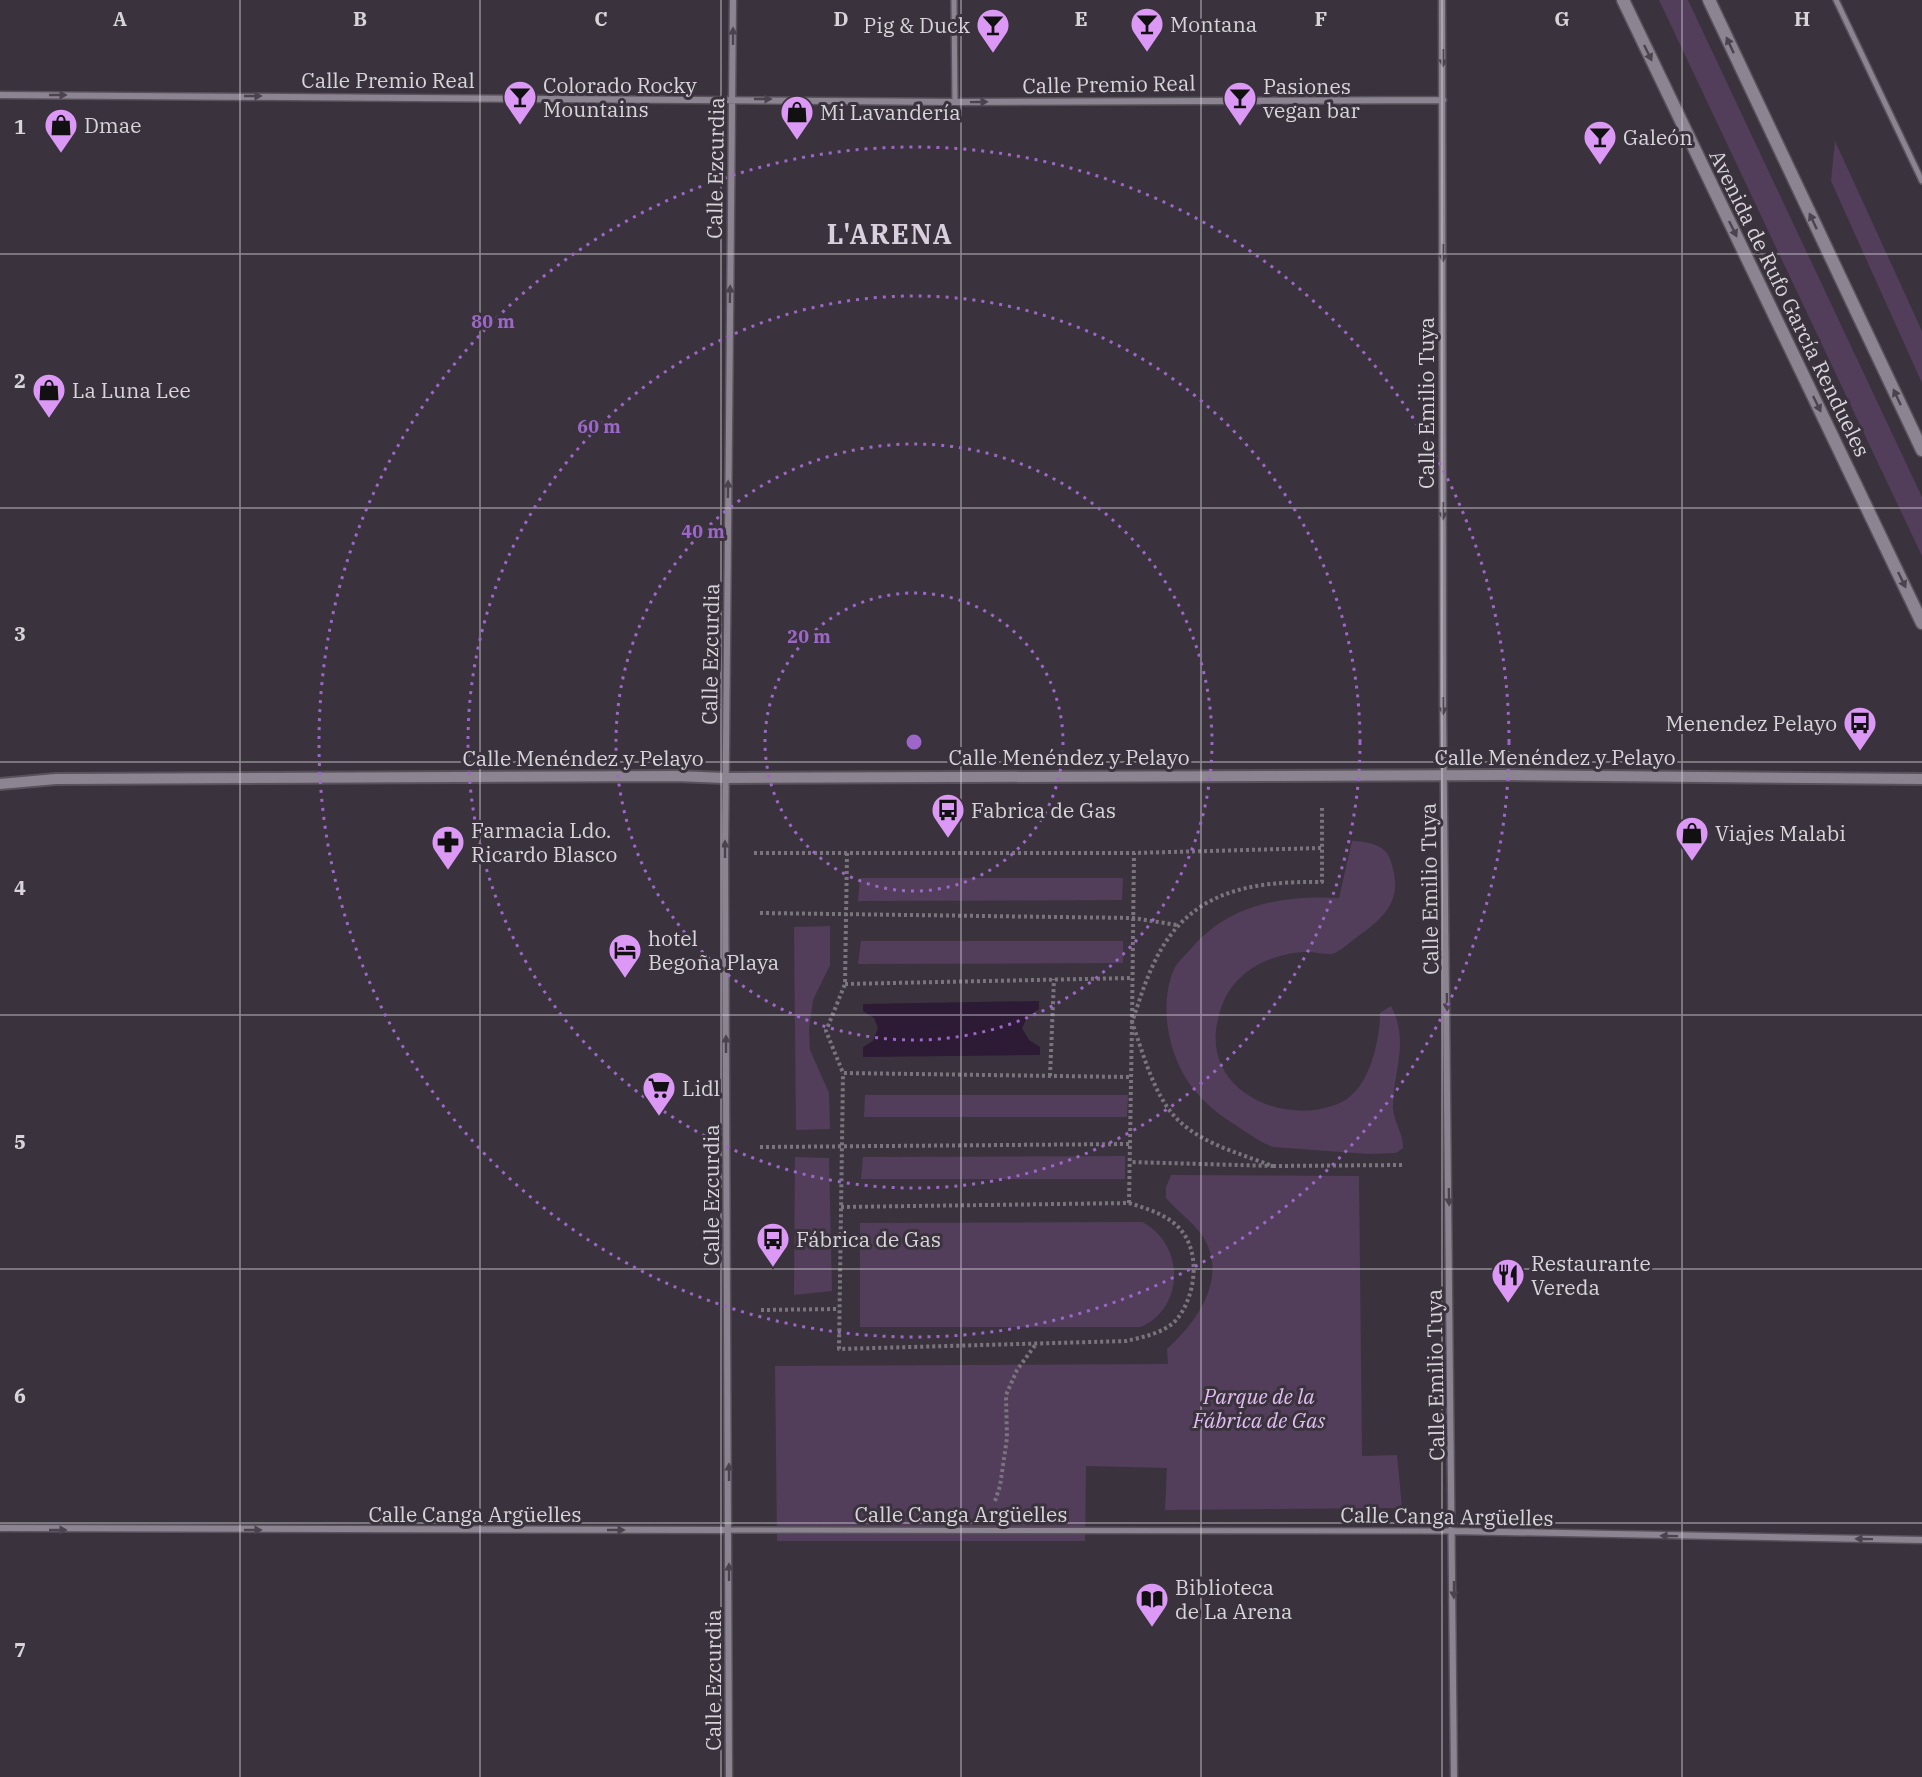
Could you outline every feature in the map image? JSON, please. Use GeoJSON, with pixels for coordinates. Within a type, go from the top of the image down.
{"type":"FeatureCollection","features":[{"type":"Feature","properties":{"kind":"main road","name":"Avenida de Rufo García Rendueles"},"geometry":{"type":"LineString","coordinates":[[1623,0],[1922,623]]}},
{"type":"Feature","properties":{"kind":"main road"},"geometry":{"type":"LineString","coordinates":[[1709,0],[1922,450]]}},
{"type":"Feature","properties":{"kind":"street","name":"Calle Ezcurdia"},"geometry":{"type":"LineString","coordinates":[[729,1777],[725,778],[733,0]]}},
{"type":"Feature","properties":{"kind":"street"},"geometry":{"type":"LineString","coordinates":[[954,0],[955,102]]}},
{"type":"Feature","properties":{"kind":"street","name":"Calle Emilio Tuya"},"geometry":{"type":"LineString","coordinates":[[1442,0],[1444,776],[1454,1777]]}},
{"type":"Feature","properties":{"kind":"street"},"geometry":{"type":"LineString","coordinates":[[1836,0],[1922,181]]}},
{"type":"Feature","properties":{"kind":"street","name":"Calle Premio Real"},"geometry":{"type":"LineString","coordinates":[[0,95],[955,102],[1443,100]]}},
{"type":"Feature","properties":{"kind":"street","name":"Calle Menéndez y Pelayo"},"geometry":{"type":"LineString","coordinates":[[0,784],[56,779],[676,776],[725,778],[1322,776],[1922,778]]}},
{"type":"Feature","properties":{"kind":"street","name":"Calle Canga Argüelles"},"geometry":{"type":"LineString","coordinates":[[0,1528],[1453,1532],[1922,1540]]}},
{"type":"Feature","properties":{"kind":"path"},"geometry":{"type":"LineString","coordinates":[[1273,1166],[1211,1143],[1177,1119],[1153,1081],[1132,1022],[1155,961],[1178,925],[1216,896],[1275,881],[1322,882],[1322,776]]}},
{"type":"Feature","properties":{"kind":"path"},"geometry":{"type":"LineString","coordinates":[[725,853],[1134,853],[1321,848]]}},
{"type":"Feature","properties":{"kind":"path"},"geometry":{"type":"LineString","coordinates":[[841,1207],[1129,1203],[1151,1209],[1177,1226],[1190,1249],[1195,1270],[1188,1299],[1176,1320],[1155,1333],[1126,1341],[839,1349],[839,1309],[843,1072],[826,1030],[845,984],[847,853]]}},
{"type":"Feature","properties":{"kind":"path"},"geometry":{"type":"LineString","coordinates":[[1129,1203],[1134,853]]}},
{"type":"Feature","properties":{"kind":"path"},"geometry":{"type":"LineString","coordinates":[[760,913],[846,916],[1133,918],[1178,925]]}},
{"type":"Feature","properties":{"kind":"path"},"geometry":{"type":"LineString","coordinates":[[845,984],[1132,978]]}},
{"type":"Feature","properties":{"kind":"path"},"geometry":{"type":"LineString","coordinates":[[1050,1076],[1054,979]]}},
{"type":"Feature","properties":{"kind":"path"},"geometry":{"type":"LineString","coordinates":[[843,1072],[1131,1077]]}},
{"type":"Feature","properties":{"kind":"path"},"geometry":{"type":"LineString","coordinates":[[760,1147],[1130,1144]]}},
{"type":"Feature","properties":{"kind":"path"},"geometry":{"type":"LineString","coordinates":[[1130,1162],[1273,1166],[1402,1165]]}},
{"type":"Feature","properties":{"kind":"path"},"geometry":{"type":"LineString","coordinates":[[761,1310],[839,1309]]}},
{"type":"Feature","properties":{"kind":"path"},"geometry":{"type":"LineString","coordinates":[[985,1530],[1000,1486],[1007,1438],[1006,1395],[1017,1370],[1036,1343]]}},
{"type":"Feature","properties":{"kind":"green space"},"geometry":{"type":"Polygon","coordinates":[[[1659,0],[1688,0],[1922,497],[1922,556],[1659,0]]]}},
{"type":"Feature","properties":{"kind":"green space"},"geometry":{"type":"Polygon","coordinates":[[[1835,141],[1922,331],[1922,383],[1831,181],[1835,141]]]}},
{"type":"Feature","properties":{"kind":"green space"},"geometry":{"type":"Polygon","coordinates":[[[1352,841],[1379,847],[1390,859],[1395,885],[1394,895],[1385,913],[1368,929],[1335,953],[1290,954],[1272,958],[1248,971],[1232,986],[1224,1001],[1218,1019],[1216,1044],[1222,1066],[1235,1084],[1252,1098],[1273,1107],[1296,1111],[1320,1109],[1342,1102],[1359,1087],[1366,1076],[1375,1050],[1380,1013],[1391,1006],[1397,1019],[1400,1044],[1393,1107],[1403,1148],[1396,1153],[1368,1154],[1273,1147],[1219,1114],[1201,1098],[1187,1079],[1179,1065],[1169,1032],[1167,998],[1170,982],[1175,967],[1205,934],[1221,922],[1239,913],[1277,901],[1297,898],[1339,898],[1352,841]]]}},
{"type":"Feature","properties":{"kind":"green space"},"geometry":{"type":"Polygon","coordinates":[[[860,878],[1123,878],[1122,900],[858,901],[860,878]]]}},
{"type":"Feature","properties":{"kind":"green space"},"geometry":{"type":"Polygon","coordinates":[[[830,926],[830,965],[813,1000],[809,1029],[810,1050],[829,1093],[830,1129],[796,1130],[794,927],[830,926]]]}},
{"type":"Feature","properties":{"kind":"green space"},"geometry":{"type":"Polygon","coordinates":[[[861,941],[1123,941],[1123,963],[858,964],[861,941]]]}},
{"type":"Feature","properties":{"kind":"green space"},"geometry":{"type":"Polygon","coordinates":[[[865,1095],[1128,1095],[1127,1117],[864,1117],[865,1095]]]}},
{"type":"Feature","properties":{"kind":"green space"},"geometry":{"type":"Polygon","coordinates":[[[1125,1156],[1125,1179],[861,1179],[863,1157],[1125,1156]]]}},
{"type":"Feature","properties":{"kind":"green space"},"geometry":{"type":"Polygon","coordinates":[[[795,1157],[829,1158],[832,1291],[794,1295],[795,1157]]]}},
{"type":"Feature","properties":{"kind":"green space","name":"Parque de la Fábrica de Gas"},"geometry":{"type":"Polygon","coordinates":[[[1171,1175],[1359,1176],[1362,1456],[1397,1455],[1402,1508],[1165,1510],[1167,1468],[1086,1466],[1085,1541],[777,1541],[775,1366],[1168,1364],[1167,1349],[1190,1325],[1207,1296],[1212,1266],[1210,1250],[1202,1235],[1166,1198],[1166,1187],[1171,1175]]]}},
{"type":"Feature","properties":{"kind":"green space"},"geometry":{"type":"Polygon","coordinates":[[[1142,1222],[1156,1232],[1166,1245],[1172,1260],[1174,1275],[1172,1291],[1166,1305],[1155,1318],[1141,1327],[860,1327],[860,1223],[1142,1222]]]}},
{"type":"Feature","properties":{"kind":"shaded area"},"geometry":{"type":"Polygon","coordinates":[[[1039,1001],[1039,1009],[1028,1016],[1022,1028],[1029,1040],[1040,1047],[1040,1055],[863,1057],[863,1047],[873,1041],[878,1028],[874,1018],[863,1011],[863,1004],[1039,1001]]]}},
{"type":"Feature","properties":{"kind":"place","name":"Montana"},"geometry":{"type":"Point","coordinates":[1147,53]}},
{"type":"Feature","properties":{"kind":"place","name":"Pig & Duck"},"geometry":{"type":"Point","coordinates":[993,54]}},
{"type":"Feature","properties":{"kind":"place","name":"Colorado Rocky Mountains"},"geometry":{"type":"Point","coordinates":[520,126]}},
{"type":"Feature","properties":{"kind":"place","name":"Pasiones vegan bar"},"geometry":{"type":"Point","coordinates":[1240,127]}},
{"type":"Feature","properties":{"kind":"place","name":"Mi Lavandería"},"geometry":{"type":"Point","coordinates":[797,141]}},
{"type":"Feature","properties":{"kind":"place","name":"Dmae"},"geometry":{"type":"Point","coordinates":[61,154]}},
{"type":"Feature","properties":{"kind":"place","name":"Galeón"},"geometry":{"type":"Point","coordinates":[1600,166]}},
{"type":"Feature","properties":{"kind":"place","name":"La Luna Lee"},"geometry":{"type":"Point","coordinates":[49,419]}},
{"type":"Feature","properties":{"kind":"place","name":"Menendez Pelayo"},"geometry":{"type":"Point","coordinates":[1860,752]}},
{"type":"Feature","properties":{"kind":"place","name":"Fabrica de Gas"},"geometry":{"type":"Point","coordinates":[948,839]}},
{"type":"Feature","properties":{"kind":"place","name":"Viajes Malabi"},"geometry":{"type":"Point","coordinates":[1692,862]}},
{"type":"Feature","properties":{"kind":"place","name":"Farmacia Ldo. Ricardo Blasco"},"geometry":{"type":"Point","coordinates":[448,871]}},
{"type":"Feature","properties":{"kind":"place","name":"hotel Begoña Playa"},"geometry":{"type":"Point","coordinates":[625,979]}},
{"type":"Feature","properties":{"kind":"place","name":"Lidl"},"geometry":{"type":"Point","coordinates":[659,1117]}},
{"type":"Feature","properties":{"kind":"place","name":"Fábrica de Gas"},"geometry":{"type":"Point","coordinates":[773,1268]}},
{"type":"Feature","properties":{"kind":"place","name":"Restaurante Vereda"},"geometry":{"type":"Point","coordinates":[1508,1304]}},
{"type":"Feature","properties":{"kind":"place","name":"Biblioteca de La Arena"},"geometry":{"type":"Point","coordinates":[1152,1628]}},
{"type":"Feature","properties":{"kind":"district","name":"L'ARENA"},"geometry":{"type":"Point","coordinates":[890,233]}}]}
